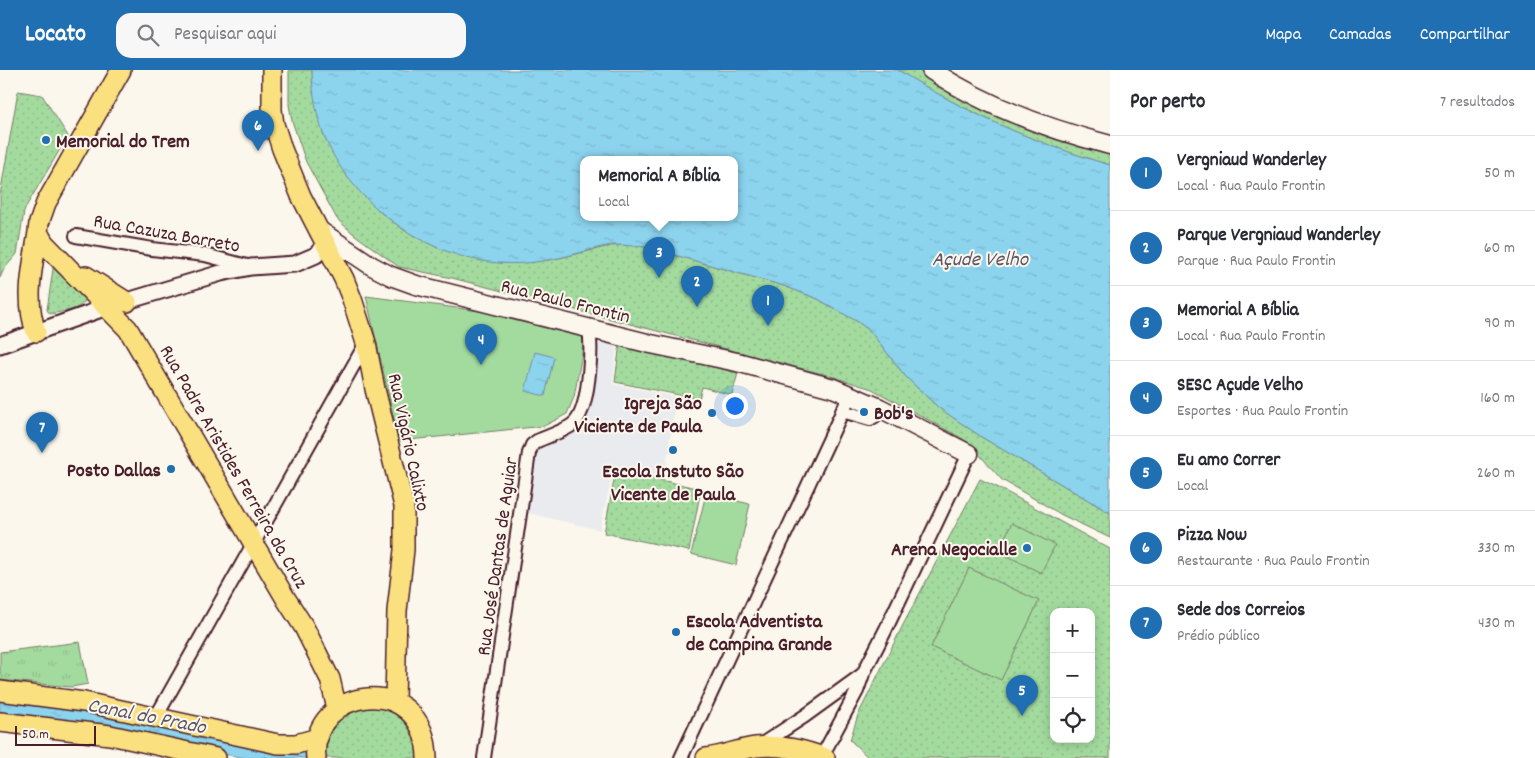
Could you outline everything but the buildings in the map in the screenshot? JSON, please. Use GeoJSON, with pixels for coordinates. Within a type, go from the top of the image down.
{"type":"FeatureCollection","features":[{"type":"Feature","properties":{"kind":"main road"},"geometry":{"type":"LineString","coordinates":[[36,332],[29,306],[39,223],[46,203],[121,70]]}},
{"type":"Feature","properties":{"kind":"main road","name":"Rua Paulo Frontin"},"geometry":{"type":"LineString","coordinates":[[272,70],[271,88],[274,124],[289,170],[323,238],[372,266],[391,276],[416,285],[471,300],[755,367],[833,388],[846,403],[880,408],[969,454]]}},
{"type":"Feature","properties":{"kind":"main road"},"geometry":{"type":"LineString","coordinates":[[931,70],[975,95],[1032,120],[1057,130],[1110,145]]}},
{"type":"Feature","properties":{"kind":"main road"},"geometry":{"type":"LineString","coordinates":[[38,232],[51,251],[65,265],[127,302]]}},
{"type":"Feature","properties":{"kind":"main road","name":"Rua Vigário Calixto"},"geometry":{"type":"LineString","coordinates":[[323,238],[352,299],[366,343],[375,389],[404,506],[404,550],[397,612],[395,702]]}},
{"type":"Feature","properties":{"kind":"main road","name":"Rua Padre Aristides Ferreira da Cruz"},"geometry":{"type":"LineString","coordinates":[[65,265],[128,329],[315,647],[330,679],[337,709]]}},
{"type":"Feature","properties":{"kind":"main road"},"geometry":{"type":"LineString","coordinates":[[0,691],[84,702],[278,744],[296,744],[318,738]]}},
{"type":"Feature","properties":{"kind":"main road"},"geometry":{"type":"LineString","coordinates":[[316,758],[318,738],[325,722],[337,709],[347,702],[371,697],[395,702],[410,712],[421,726],[427,751],[441,758]]}},
{"type":"Feature","properties":{"kind":"main road"},"geometry":{"type":"LineString","coordinates":[[0,722],[110,735],[183,755],[216,758]]}},
{"type":"Feature","properties":{"kind":"main road"},"geometry":{"type":"LineString","coordinates":[[706,758],[757,747],[786,748],[823,758]]}},
{"type":"Feature","properties":{"kind":"street","name":"Rua Cazuza Barreto"},"geometry":{"type":"LineString","coordinates":[[76,236],[152,249],[205,255],[251,267]]}},
{"type":"Feature","properties":{"kind":"street","name":"Rua Cazuza Barreto"},"geometry":{"type":"LineString","coordinates":[[0,344],[107,307],[221,273],[251,267],[295,264],[316,256],[323,238]]}},
{"type":"Feature","properties":{"kind":"street","name":"Rua José Dantas de Aguiar"},"geometry":{"type":"LineString","coordinates":[[484,758],[529,453],[532,445],[537,441],[572,425],[581,413],[589,360],[590,328]]}},
{"type":"Feature","properties":{"kind":"street"},"geometry":{"type":"LineString","coordinates":[[156,717],[366,343]]}},
{"type":"Feature","properties":{"kind":"street"},"geometry":{"type":"LineString","coordinates":[[681,758],[846,403]]}},
{"type":"Feature","properties":{"kind":"street"},"geometry":{"type":"LineString","coordinates":[[823,758],[857,691],[863,674],[969,454]]}},
{"type":"Feature","properties":{"kind":"street"},"geometry":{"type":"LineString","coordinates":[[757,747],[805,716],[863,674]]}},
{"type":"Feature","properties":{"kind":"shaded area"},"geometry":{"type":"Polygon","coordinates":[[[594,337],[617,343],[613,384],[676,397],[669,445],[679,447],[678,454],[668,452],[665,477],[614,467],[600,530],[524,512],[534,444],[572,423],[594,337]]]}},
{"type":"Feature","properties":{"kind":"green space"},"geometry":{"type":"Polygon","coordinates":[[[289,70],[312,70],[315,101],[357,189],[380,212],[408,233],[438,248],[468,258],[500,263],[555,259],[610,246],[646,247],[784,286],[818,299],[870,331],[906,377],[939,408],[983,438],[1110,513],[1110,538],[1062,515],[1002,480],[969,443],[872,389],[827,375],[452,278],[399,267],[355,235],[337,219],[306,162],[292,121],[289,105],[289,70]]]}},
{"type":"Feature","properties":{"kind":"green space"},"geometry":{"type":"Polygon","coordinates":[[[898,70],[926,70],[1110,147],[1110,165],[1054,147],[1000,125],[948,99],[898,70]]]}},
{"type":"Feature","properties":{"kind":"green space"},"geometry":{"type":"Polygon","coordinates":[[[18,91],[42,95],[68,136],[27,205],[24,212],[17,254],[4,269],[0,278],[0,195],[18,91]]]}},
{"type":"Feature","properties":{"kind":"green space"},"geometry":{"type":"Polygon","coordinates":[[[54,262],[86,298],[81,306],[50,314],[47,310],[54,262]]]}},
{"type":"Feature","properties":{"kind":"green space"},"geometry":{"type":"Polygon","coordinates":[[[366,296],[510,315],[586,332],[574,397],[567,414],[544,426],[399,441],[366,296]]]}},
{"type":"Feature","properties":{"kind":"green space"},"geometry":{"type":"Polygon","coordinates":[[[620,343],[738,373],[732,395],[702,387],[699,399],[615,382],[620,343]]]}},
{"type":"Feature","properties":{"kind":"green space"},"geometry":{"type":"Polygon","coordinates":[[[616,470],[701,489],[689,551],[604,533],[616,470]]]}},
{"type":"Feature","properties":{"kind":"green space"},"geometry":{"type":"Polygon","coordinates":[[[980,479],[1110,549],[1110,758],[869,758],[850,740],[858,715],[980,479]]]}},
{"type":"Feature","properties":{"kind":"green space"},"geometry":{"type":"Polygon","coordinates":[[[706,494],[750,504],[736,565],[691,554],[706,494]]]}},
{"type":"Feature","properties":{"kind":"green space","name":"Arena Negocialle"},"geometry":{"type":"Polygon","coordinates":[[[1012,523],[1055,545],[1041,573],[998,551],[1012,523]]]}},
{"type":"Feature","properties":{"kind":"green space"},"geometry":{"type":"Polygon","coordinates":[[[969,568],[1039,601],[1001,680],[931,647],[969,568]]]}},
{"type":"Feature","properties":{"kind":"green space"},"geometry":{"type":"Polygon","coordinates":[[[80,642],[88,684],[71,687],[0,680],[0,652],[80,642]]]}},
{"type":"Feature","properties":{"kind":"green space"},"geometry":{"type":"Polygon","coordinates":[[[368,706],[388,710],[406,720],[415,734],[420,758],[325,758],[328,738],[336,723],[349,713],[368,706]]]}},
{"type":"Feature","properties":{"kind":"water","name":"Açude Velho"},"geometry":{"type":"Polygon","coordinates":[[[312,70],[898,70],[948,99],[1000,125],[1054,147],[1110,165],[1110,513],[983,438],[939,408],[906,377],[870,331],[818,299],[784,286],[646,247],[612,245],[545,261],[500,263],[473,259],[445,251],[419,238],[394,222],[371,203],[351,182],[335,158],[323,133],[315,102],[312,70]]]}},
{"type":"Feature","properties":{"kind":"water"},"geometry":{"type":"Polygon","coordinates":[[[535,352],[554,357],[545,396],[525,391],[535,352]]]}},
{"type":"Feature","properties":{"kind":"water"},"geometry":{"type":"Polygon","coordinates":[[[0,698],[307,746],[307,758],[246,758],[0,718],[0,698]]]}},
{"type":"Feature","properties":{"kind":"place","name":"Memorial do Trem"},"geometry":{"type":"Point","coordinates":[46,140]}},
{"type":"Feature","properties":{"kind":"place","name":"Pizza Now"},"geometry":{"type":"Point","coordinates":[258,151]}},
{"type":"Feature","properties":{"kind":"place","name":"Memorial A Bíblia"},"geometry":{"type":"Point","coordinates":[659,278]}},
{"type":"Feature","properties":{"kind":"place","name":"Parque Vergniaud Wanderley"},"geometry":{"type":"Point","coordinates":[697,307]}},
{"type":"Feature","properties":{"kind":"place","name":"Vergniaud Wanderley"},"geometry":{"type":"Point","coordinates":[768,326]}},
{"type":"Feature","properties":{"kind":"place","name":"SESC Açude Velho"},"geometry":{"type":"Point","coordinates":[481,365]}},
{"type":"Feature","properties":{"kind":"place","name":"Bob's"},"geometry":{"type":"Point","coordinates":[864,412]}},
{"type":"Feature","properties":{"kind":"place","name":"Igreja São Viciente de Paula"},"geometry":{"type":"Point","coordinates":[712,413]}},
{"type":"Feature","properties":{"kind":"place","name":"Escola Instuto São Vicente de Paula"},"geometry":{"type":"Point","coordinates":[673,450]}},
{"type":"Feature","properties":{"kind":"place","name":"Sede dos Correios"},"geometry":{"type":"Point","coordinates":[42,453]}},
{"type":"Feature","properties":{"kind":"place","name":"Posto Dallas"},"geometry":{"type":"Point","coordinates":[171,469]}},
{"type":"Feature","properties":{"kind":"place","name":"Arena Negocialle"},"geometry":{"type":"Point","coordinates":[1027,548]}},
{"type":"Feature","properties":{"kind":"place","name":"Escola Adventista de Campina Grande"},"geometry":{"type":"Point","coordinates":[676,632]}},
{"type":"Feature","properties":{"kind":"place","name":"Eu amo Correr"},"geometry":{"type":"Point","coordinates":[1022,716]}},
{"type":"Feature","properties":{"kind":"water label","name":"Canal do Prado"},"geometry":{"type":"Point","coordinates":[147,715]}}]}
